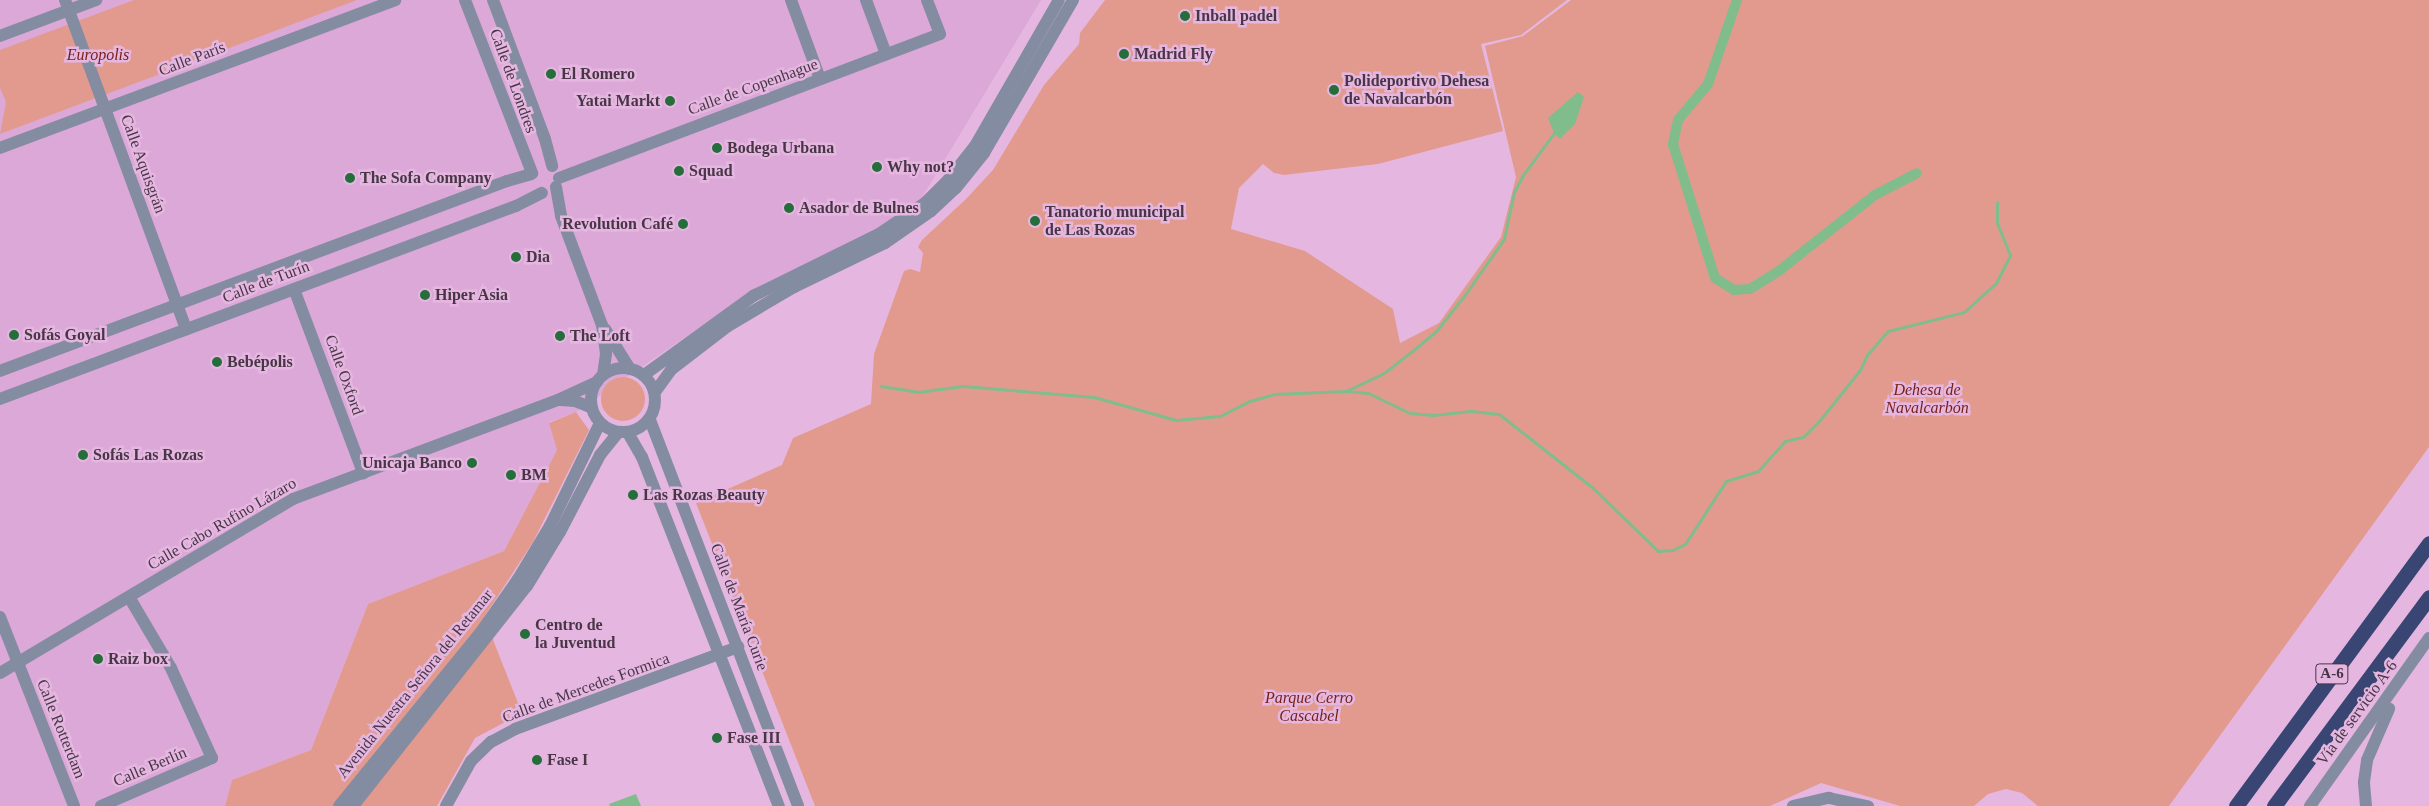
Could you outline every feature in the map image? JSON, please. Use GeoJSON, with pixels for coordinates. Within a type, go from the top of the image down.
{"type":"FeatureCollection","features":[{"type":"Feature","properties":{"kind":"highway","name":"A-6"},"geometry":{"type":"LineString","coordinates":[[2236,806],[2429,543]]}},
{"type":"Feature","properties":{"kind":"highway","name":"A-6"},"geometry":{"type":"LineString","coordinates":[[2274,806],[2429,597]]}},
{"type":"Feature","properties":{"kind":"street"},"geometry":{"type":"LineString","coordinates":[[0,36],[67,5],[96,0]]}},
{"type":"Feature","properties":{"kind":"street","name":"Calle París"},"geometry":{"type":"LineString","coordinates":[[0,148],[395,0]]}},
{"type":"Feature","properties":{"kind":"street","name":"Calle de Londres"},"geometry":{"type":"LineString","coordinates":[[465,0],[532,174],[534,188],[543,193],[561,216]]}},
{"type":"Feature","properties":{"kind":"street","name":"Calle de Londres"},"geometry":{"type":"LineString","coordinates":[[493,0],[545,139],[556,175],[561,216]]}},
{"type":"Feature","properties":{"kind":"street"},"geometry":{"type":"LineString","coordinates":[[791,0],[820,79]]}},
{"type":"Feature","properties":{"kind":"street"},"geometry":{"type":"LineString","coordinates":[[866,0],[886,54]]}},
{"type":"Feature","properties":{"kind":"street","name":"Calle de Copenhague"},"geometry":{"type":"LineString","coordinates":[[556,175],[577,169],[940,34],[927,0]]}},
{"type":"Feature","properties":{"kind":"street"},"geometry":{"type":"LineString","coordinates":[[644,375],[753,296],[879,234],[924,203],[948,180],[975,146],[1059,0]]}},
{"type":"Feature","properties":{"kind":"street"},"geometry":{"type":"LineString","coordinates":[[655,392],[672,368],[736,321],[794,287],[885,243],[931,211],[956,188],[984,153],[1073,0]]}},
{"type":"Feature","properties":{"kind":"street","name":"Calle Aquisgrán"},"geometry":{"type":"LineString","coordinates":[[67,5],[186,329]]}},
{"type":"Feature","properties":{"kind":"street","name":"Calle de Turín"},"geometry":{"type":"LineString","coordinates":[[0,371],[499,184],[532,174],[540,165],[556,175],[543,193],[516,206],[0,399]]}},
{"type":"Feature","properties":{"kind":"street"},"geometry":{"type":"LineString","coordinates":[[561,216],[602,325],[630,369]]}},
{"type":"Feature","properties":{"kind":"street","name":"Calle Oxford"},"geometry":{"type":"LineString","coordinates":[[294,289],[363,473]]}},
{"type":"Feature","properties":{"kind":"street"},"geometry":{"type":"LineString","coordinates":[[602,325],[606,354],[600,379],[591,395],[592,408],[600,423],[623,433],[642,456],[779,806]]}},
{"type":"Feature","properties":{"kind":"street"},"geometry":{"type":"LineString","coordinates":[[600,379],[612,370],[630,369],[644,375],[655,392],[656,402],[650,420],[623,433]]}},
{"type":"Feature","properties":{"kind":"street","name":"Calle Cabo Rufino Lázaro"},"geometry":{"type":"LineString","coordinates":[[0,673],[294,499],[558,400],[600,379]]}},
{"type":"Feature","properties":{"kind":"street","name":"Calle Cabo Rufino Lázaro"},"geometry":{"type":"LineString","coordinates":[[558,400],[575,400],[592,408]]}},
{"type":"Feature","properties":{"kind":"street","name":"Calle de María Curie"},"geometry":{"type":"LineString","coordinates":[[650,420],[798,806]]}},
{"type":"Feature","properties":{"kind":"street","name":"Avenida Nuestra Señora del Retamar"},"geometry":{"type":"LineString","coordinates":[[339,806],[480,632],[518,579],[567,494],[600,423]]}},
{"type":"Feature","properties":{"kind":"street","name":"Avenida Nuestra Señora del Retamar"},"geometry":{"type":"LineString","coordinates":[[353,806],[527,586],[560,532],[600,455],[623,433]]}},
{"type":"Feature","properties":{"kind":"street","name":"Calle Berlín"},"geometry":{"type":"LineString","coordinates":[[101,806],[212,758],[171,668],[129,597]]}},
{"type":"Feature","properties":{"kind":"street","name":"Calle Rotterdam"},"geometry":{"type":"LineString","coordinates":[[0,617],[74,806]]}},
{"type":"Feature","properties":{"kind":"street","name":"Vía de servicio A-6"},"geometry":{"type":"LineString","coordinates":[[2310,806],[2399,683],[2429,638]]}},
{"type":"Feature","properties":{"kind":"street","name":"Calle de Mercedes Formica"},"geometry":{"type":"LineString","coordinates":[[446,806],[471,761],[491,742],[515,729],[738,648]]}},
{"type":"Feature","properties":{"kind":"street"},"geometry":{"type":"LineString","coordinates":[[2366,806],[2364,782],[2367,760],[2399,683]]}},
{"type":"Feature","properties":{"kind":"street"},"geometry":{"type":"LineString","coordinates":[[1792,806],[1829,798],[1868,806]]}},
{"type":"Feature","properties":{"kind":"shaded area"},"geometry":{"type":"Polygon","coordinates":[[[0,0],[1041,0],[915,209],[725,310],[576,412],[549,422],[557,450],[504,551],[368,604],[311,750],[232,780],[225,806],[0,806],[0,0]]]}},
{"type":"Feature","properties":{"kind":"shaded area"},"geometry":{"type":"Polygon","coordinates":[[[1578,92],[1584,97],[1575,124],[1560,139],[1554,133],[1548,118],[1578,92]]]}},
{"type":"Feature","properties":{"kind":"shaded area"},"geometry":{"type":"Polygon","coordinates":[[[636,794],[641,806],[610,806],[609,804],[636,794]]]}},
{"type":"Feature","properties":{"kind":"green space","name":"Europolis"},"geometry":{"type":"Polygon","coordinates":[[[134,0],[357,0],[0,134],[6,102],[0,88],[0,50],[134,0]]]}},
{"type":"Feature","properties":{"kind":"green space","name":"Dehesa de Navalcarbón"},"geometry":{"type":"Polygon","coordinates":[[[1105,0],[1567,0],[1521,35],[1481,44],[1503,131],[1378,164],[1284,175],[1274,173],[1263,164],[1239,188],[1231,229],[1305,251],[1393,309],[1400,343],[1439,323],[1501,237],[1516,177],[1485,46],[1523,36],[1571,0],[2429,0],[2429,447],[2169,806],[2038,806],[2022,793],[2006,789],[1988,794],[1974,806],[1900,806],[1821,783],[1770,806],[815,806],[696,503],[782,465],[793,438],[871,404],[874,354],[904,271],[910,269],[920,272],[923,253],[918,247],[922,240],[966,199],[993,170],[1044,85],[1079,44],[1080,33],[1105,0]]]}},
{"type":"Feature","properties":{"kind":"green space"},"geometry":{"type":"Polygon","coordinates":[[[619,377],[627,377],[639,383],[645,399],[639,415],[627,421],[619,421],[607,415],[601,403],[601,395],[607,383],[619,377]]]}},
{"type":"Feature","properties":{"kind":"green space"},"geometry":{"type":"Polygon","coordinates":[[[576,412],[589,430],[533,542],[484,617],[522,713],[475,738],[437,806],[225,806],[232,780],[311,750],[368,604],[504,551],[557,450],[549,423],[576,412]]]}},
{"type":"Feature","properties":{"kind":"waterway"},"geometry":{"type":"LineString","coordinates":[[1737,0],[1708,84],[1678,120],[1673,144],[1715,278],[1734,290],[1750,289],[1780,270],[1875,195],[1917,173]]}},
{"type":"Feature","properties":{"kind":"waterway"},"geometry":{"type":"LineString","coordinates":[[881,386],[918,392],[963,386],[1094,397],[1176,420],[1220,416],[1250,401],[1274,394],[1346,391],[1384,373],[1437,330],[1464,296],[1504,239],[1514,192],[1523,175],[1554,133]]}},
{"type":"Feature","properties":{"kind":"waterway"},"geometry":{"type":"LineString","coordinates":[[1346,391],[1368,393],[1410,413],[1433,415],[1471,411],[1499,414],[1593,488],[1658,551],[1673,550],[1685,544],[1726,481],[1758,471],[1785,441],[1803,437],[1820,420],[1860,370],[1867,355],[1888,331],[1964,312],[1996,283],[2010,255],[1997,222],[1997,202]]}},
{"type":"Feature","properties":{"kind":"place","name":"Inball padel"},"geometry":{"type":"Point","coordinates":[1185,16]}},
{"type":"Feature","properties":{"kind":"place","name":"Madrid Fly"},"geometry":{"type":"Point","coordinates":[1124,54]}},
{"type":"Feature","properties":{"kind":"place","name":"El Romero"},"geometry":{"type":"Point","coordinates":[551,74]}},
{"type":"Feature","properties":{"kind":"place","name":"Polideportivo Dehesa de Navalcarbón"},"geometry":{"type":"Point","coordinates":[1334,90]}},
{"type":"Feature","properties":{"kind":"place","name":"Yatai Markt"},"geometry":{"type":"Point","coordinates":[670,101]}},
{"type":"Feature","properties":{"kind":"place","name":"Bodega Urbana"},"geometry":{"type":"Point","coordinates":[717,148]}},
{"type":"Feature","properties":{"kind":"place","name":"Why not?"},"geometry":{"type":"Point","coordinates":[877,167]}},
{"type":"Feature","properties":{"kind":"place","name":"Squad"},"geometry":{"type":"Point","coordinates":[679,171]}},
{"type":"Feature","properties":{"kind":"place","name":"The Sofa Company"},"geometry":{"type":"Point","coordinates":[350,178]}},
{"type":"Feature","properties":{"kind":"place","name":"Asador de Bulnes"},"geometry":{"type":"Point","coordinates":[789,208]}},
{"type":"Feature","properties":{"kind":"place","name":"Tanatorio municipal de Las Rozas"},"geometry":{"type":"Point","coordinates":[1035,221]}},
{"type":"Feature","properties":{"kind":"place","name":"Revolution Café"},"geometry":{"type":"Point","coordinates":[683,224]}},
{"type":"Feature","properties":{"kind":"place","name":"Dia"},"geometry":{"type":"Point","coordinates":[516,257]}},
{"type":"Feature","properties":{"kind":"place","name":"Hiper Asia"},"geometry":{"type":"Point","coordinates":[425,295]}},
{"type":"Feature","properties":{"kind":"place","name":"Sofás Goyal"},"geometry":{"type":"Point","coordinates":[14,335]}},
{"type":"Feature","properties":{"kind":"place","name":"The Loft"},"geometry":{"type":"Point","coordinates":[560,336]}},
{"type":"Feature","properties":{"kind":"place","name":"Bebépolis"},"geometry":{"type":"Point","coordinates":[217,362]}},
{"type":"Feature","properties":{"kind":"place","name":"Sofás Las Rozas"},"geometry":{"type":"Point","coordinates":[83,455]}},
{"type":"Feature","properties":{"kind":"place","name":"Unicaja Banco"},"geometry":{"type":"Point","coordinates":[472,463]}},
{"type":"Feature","properties":{"kind":"place","name":"BM"},"geometry":{"type":"Point","coordinates":[511,475]}},
{"type":"Feature","properties":{"kind":"place","name":"Las Rozas Beauty"},"geometry":{"type":"Point","coordinates":[633,495]}},
{"type":"Feature","properties":{"kind":"place","name":"Centro de la Juventud"},"geometry":{"type":"Point","coordinates":[525,634]}},
{"type":"Feature","properties":{"kind":"place","name":"Raiz box"},"geometry":{"type":"Point","coordinates":[98,659]}},
{"type":"Feature","properties":{"kind":"place","name":"Fase III"},"geometry":{"type":"Point","coordinates":[717,738]}},
{"type":"Feature","properties":{"kind":"place","name":"Fase I"},"geometry":{"type":"Point","coordinates":[537,760]}},
{"type":"Feature","properties":{"kind":"park label","name":"Parque Cerro Cascabel"},"geometry":{"type":"Point","coordinates":[1309,707]}}]}
